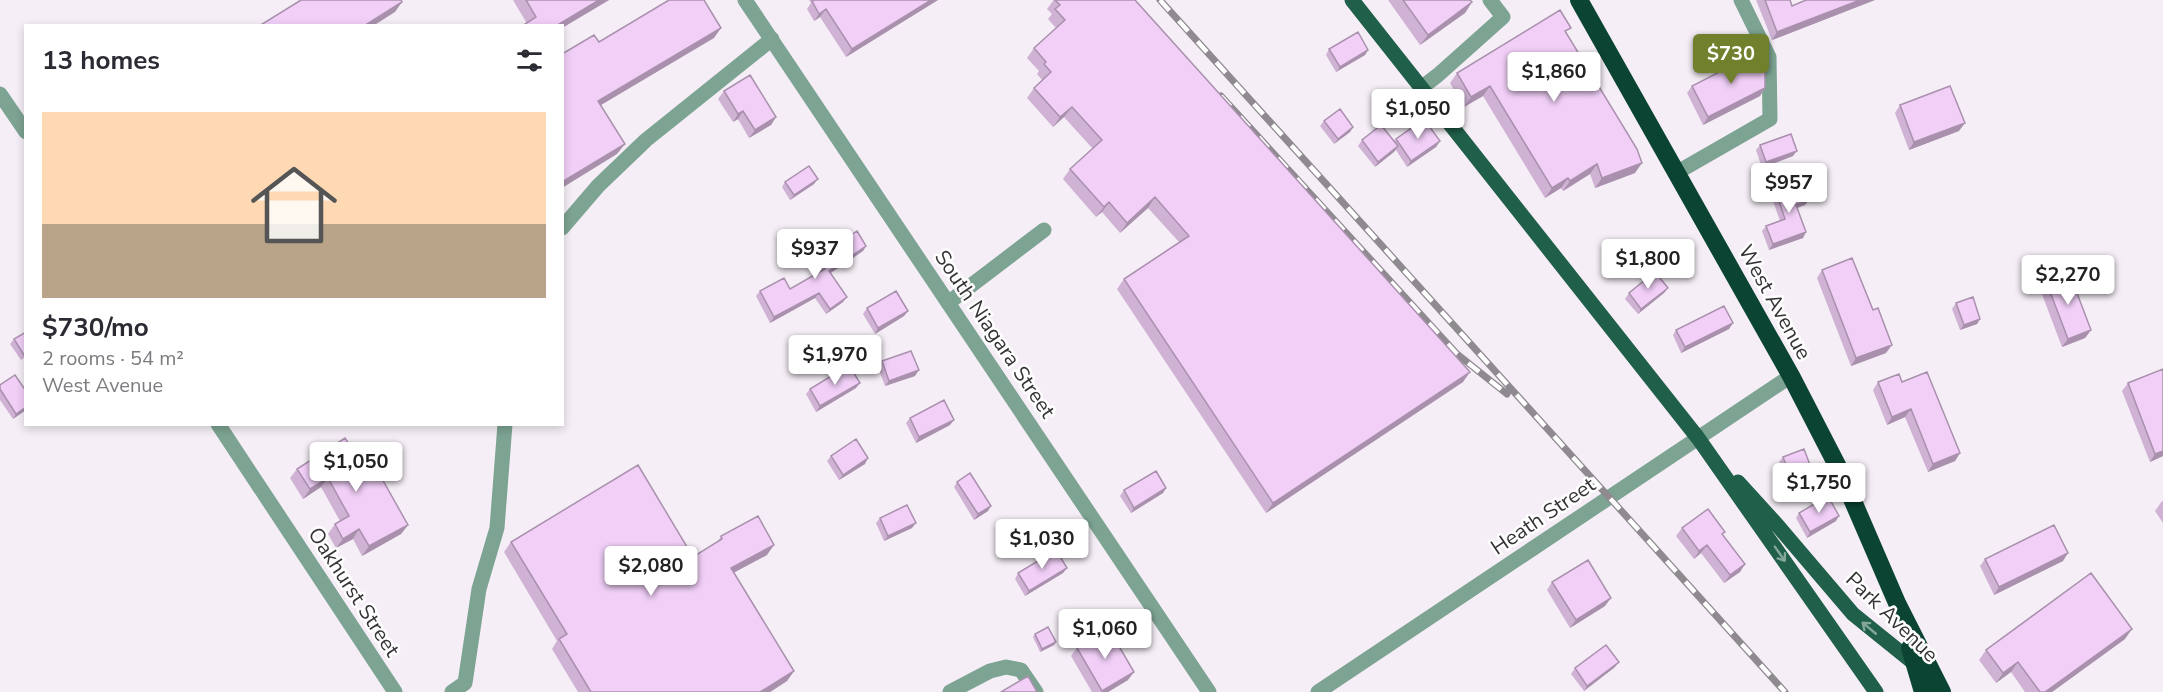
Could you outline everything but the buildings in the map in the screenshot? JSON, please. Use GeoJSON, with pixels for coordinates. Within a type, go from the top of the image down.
{"type":"FeatureCollection","features":[{"type":"Feature","properties":{"kind":"highway","name":"West Avenue"},"geometry":{"type":"LineString","coordinates":[[1579,0],[1791,376],[1840,471],[1898,603]]}},
{"type":"Feature","properties":{"kind":"highway"},"geometry":{"type":"LineString","coordinates":[[1898,603],[1923,692]]}},
{"type":"Feature","properties":{"kind":"highway"},"geometry":{"type":"LineString","coordinates":[[1898,603],[1942,692]]}},
{"type":"Feature","properties":{"kind":"main road","name":"Park Avenue"},"geometry":{"type":"LineString","coordinates":[[1352,0],[1698,438],[1876,692]]}},
{"type":"Feature","properties":{"kind":"main road","name":"Park Avenue"},"geometry":{"type":"LineString","coordinates":[[1698,438],[1778,526],[1853,614],[1915,664]]}},
{"type":"Feature","properties":{"kind":"street","name":"South Niagara Street"},"geometry":{"type":"LineString","coordinates":[[745,0],[1209,692]]}},
{"type":"Feature","properties":{"kind":"street"},"geometry":{"type":"LineString","coordinates":[[1421,88],[1503,17],[1490,0]]}},
{"type":"Feature","properties":{"kind":"street"},"geometry":{"type":"LineString","coordinates":[[1676,173],[1770,119],[1769,57],[1741,0]]}},
{"type":"Feature","properties":{"kind":"street"},"geometry":{"type":"LineString","coordinates":[[564,226],[598,186],[646,140],[772,39]]}},
{"type":"Feature","properties":{"kind":"street"},"geometry":{"type":"LineString","coordinates":[[0,94],[24,129]]}},
{"type":"Feature","properties":{"kind":"street"},"geometry":{"type":"LineString","coordinates":[[948,303],[1044,230]]}},
{"type":"Feature","properties":{"kind":"street","name":"Heath Street"},"geometry":{"type":"LineString","coordinates":[[1318,692],[1791,376]]}},
{"type":"Feature","properties":{"kind":"street","name":"Oakhurst Street"},"geometry":{"type":"LineString","coordinates":[[219,426],[395,692]]}},
{"type":"Feature","properties":{"kind":"street"},"geometry":{"type":"LineString","coordinates":[[463,689],[478,589],[496,528],[505,426]]}},
{"type":"Feature","properties":{"kind":"street","name":"Park Avenue"},"geometry":{"type":"LineString","coordinates":[[1915,664],[1937,692]]}},
{"type":"Feature","properties":{"kind":"street"},"geometry":{"type":"LineString","coordinates":[[950,692],[990,671],[1006,667],[1021,670],[1036,692]]}},
{"type":"Feature","properties":{"kind":"railway"},"geometry":{"type":"LineString","coordinates":[[1160,0],[1785,692]]}},
{"type":"Feature","properties":{"kind":"railway"},"geometry":{"type":"LineString","coordinates":[[1221,96],[1457,354],[1507,394]]}}]}
